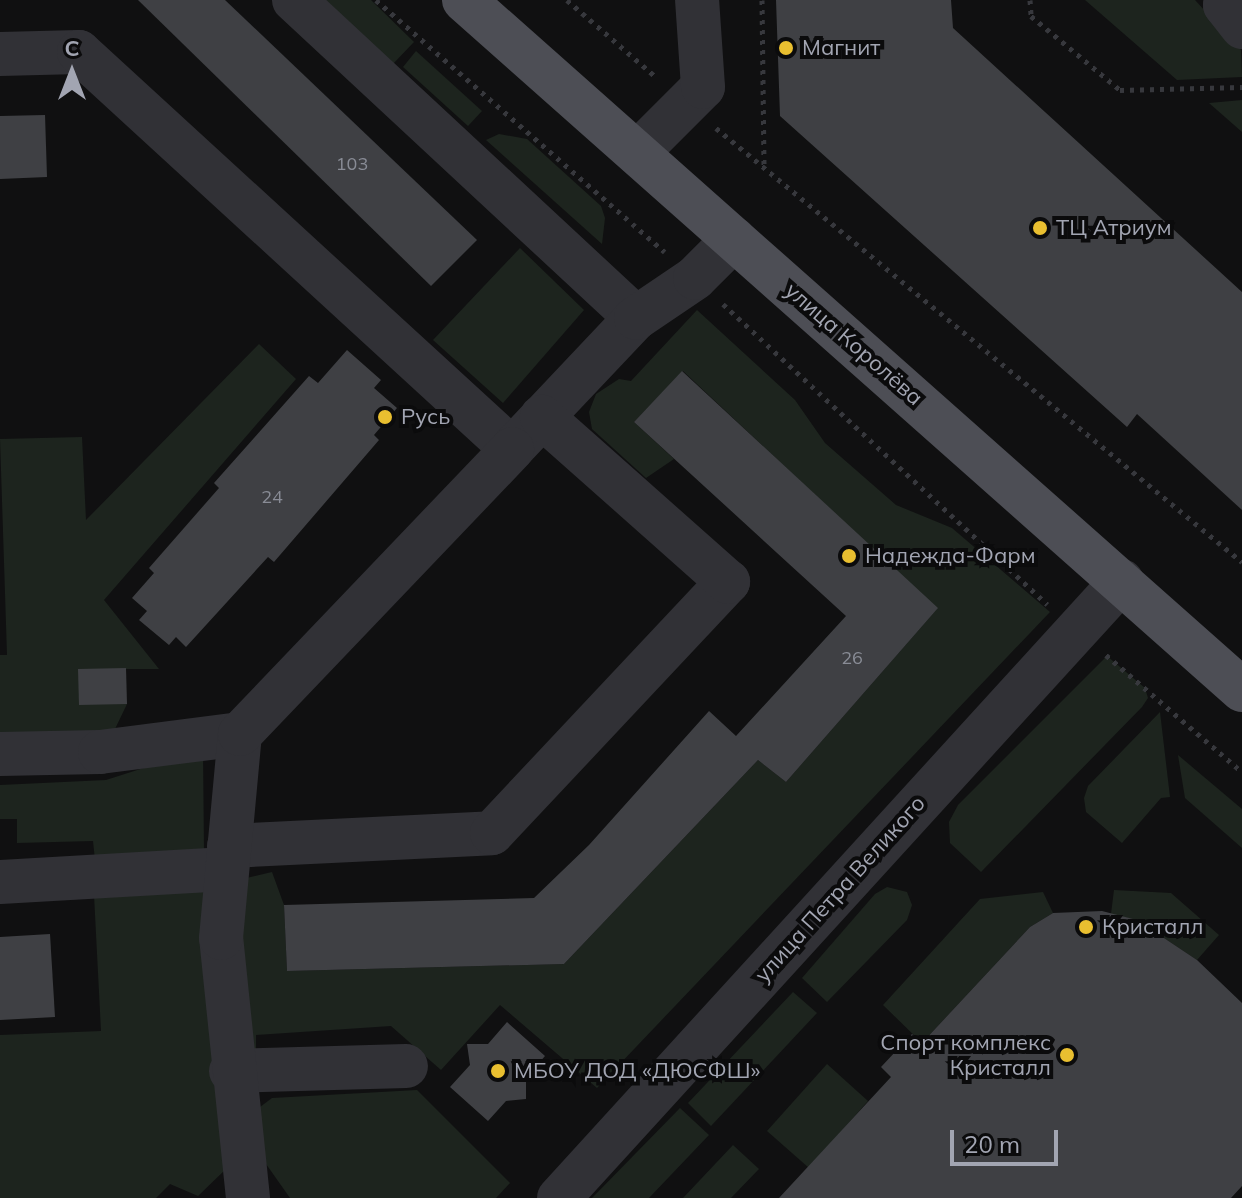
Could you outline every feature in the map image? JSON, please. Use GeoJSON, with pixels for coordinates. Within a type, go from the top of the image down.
{"type":"FeatureCollection","features":[{"type":"Feature","properties":{"kind":"main road","name":"улица Королёва"},"geometry":{"type":"LineString","coordinates":[[464,0],[1242,690]]}},
{"type":"Feature","properties":{"kind":"street"},"geometry":{"type":"LineString","coordinates":[[294,0],[636,318]]}},
{"type":"Feature","properties":{"kind":"street"},"geometry":{"type":"LineString","coordinates":[[637,153],[703,87],[697,0]]}},
{"type":"Feature","properties":{"kind":"street"},"geometry":{"type":"LineString","coordinates":[[1230,0],[1225,5],[1242,27]]}},
{"type":"Feature","properties":{"kind":"street"},"geometry":{"type":"LineString","coordinates":[[0,54],[79,52],[512,449]]}},
{"type":"Feature","properties":{"kind":"street"},"geometry":{"type":"LineString","coordinates":[[248,1198],[231,1071],[221,938],[240,734],[636,318],[695,278],[734,239]]}},
{"type":"Feature","properties":{"kind":"street"},"geometry":{"type":"LineString","coordinates":[[0,882],[492,833],[728,582],[542,417]]}},
{"type":"Feature","properties":{"kind":"street","name":"улица Петра Великого"},"geometry":{"type":"LineString","coordinates":[[559,1198],[1122,581]]}},
{"type":"Feature","properties":{"kind":"street"},"geometry":{"type":"LineString","coordinates":[[0,754],[100,752],[240,734]]}},
{"type":"Feature","properties":{"kind":"street"},"geometry":{"type":"LineString","coordinates":[[231,1071],[406,1066]]}},
{"type":"Feature","properties":{"kind":"path"},"geometry":{"type":"LineString","coordinates":[[376,0],[695,278],[1076,630],[1242,772]]}},
{"type":"Feature","properties":{"kind":"path"},"geometry":{"type":"LineString","coordinates":[[567,0],[687,104],[1242,562]]}},
{"type":"Feature","properties":{"kind":"path"},"geometry":{"type":"LineString","coordinates":[[762,0],[764,167]]}},
{"type":"Feature","properties":{"kind":"path"},"geometry":{"type":"LineString","coordinates":[[1030,0],[1031,16],[1120,90],[1242,87]]}},
{"type":"Feature","properties":{"kind":"shaded area"},"geometry":{"type":"Polygon","coordinates":[[[325,0],[371,0],[414,42],[392,65],[325,0]]]}},
{"type":"Feature","properties":{"kind":"shaded area"},"geometry":{"type":"Polygon","coordinates":[[[1085,0],[1195,0],[1241,50],[1242,77],[1177,80],[1085,0]]]}},
{"type":"Feature","properties":{"kind":"shaded area"},"geometry":{"type":"Polygon","coordinates":[[[416,51],[482,111],[468,126],[403,67],[416,51]]]}},
{"type":"Feature","properties":{"kind":"shaded area"},"geometry":{"type":"Polygon","coordinates":[[[1242,100],[1242,132],[1209,103],[1242,100]]]}},
{"type":"Feature","properties":{"kind":"shaded area"},"geometry":{"type":"Polygon","coordinates":[[[499,134],[527,139],[601,206],[605,218],[602,244],[486,140],[499,134]]]}},
{"type":"Feature","properties":{"kind":"shaded area"},"geometry":{"type":"Polygon","coordinates":[[[520,248],[584,310],[503,403],[433,340],[520,248]]]}},
{"type":"Feature","properties":{"kind":"shaded area"},"geometry":{"type":"Polygon","coordinates":[[[697,310],[795,400],[825,443],[896,505],[952,528],[1050,612],[597,1088],[500,1005],[441,1070],[391,1026],[256,1035],[256,1059],[247,1057],[238,880],[272,872],[284,905],[287,971],[564,964],[758,760],[786,782],[937,609],[683,371],[634,422],[674,459],[646,478],[592,429],[589,412],[596,394],[619,379],[631,381],[697,310]]]}},
{"type":"Feature","properties":{"kind":"shaded area"},"geometry":{"type":"Polygon","coordinates":[[[259,344],[296,379],[104,600],[159,669],[78,669],[127,704],[115,729],[0,744],[0,655],[7,655],[0,439],[82,437],[86,520],[259,344]]]}},
{"type":"Feature","properties":{"kind":"shaded area"},"geometry":{"type":"Polygon","coordinates":[[[1107,656],[1145,688],[1148,698],[981,872],[950,843],[949,822],[958,805],[1107,656]]]}},
{"type":"Feature","properties":{"kind":"shaded area"},"geometry":{"type":"Polygon","coordinates":[[[1160,712],[1170,797],[1161,798],[1122,843],[1086,812],[1084,798],[1088,786],[1160,712]]]}},
{"type":"Feature","properties":{"kind":"shaded area"},"geometry":{"type":"Polygon","coordinates":[[[203,749],[204,851],[95,860],[93,841],[17,843],[17,819],[0,819],[0,785],[106,780],[203,749]]]}},
{"type":"Feature","properties":{"kind":"shaded area"},"geometry":{"type":"Polygon","coordinates":[[[1178,755],[1242,809],[1242,848],[1185,798],[1178,755]]]}},
{"type":"Feature","properties":{"kind":"shaded area"},"geometry":{"type":"Polygon","coordinates":[[[212,885],[226,1169],[198,1196],[170,1184],[156,1198],[0,1198],[0,1035],[101,1031],[94,895],[212,885]]]}},
{"type":"Feature","properties":{"kind":"shaded area"},"geometry":{"type":"Polygon","coordinates":[[[887,887],[907,892],[912,905],[907,920],[827,1002],[802,978],[875,894],[887,887]]]}},
{"type":"Feature","properties":{"kind":"shaded area"},"geometry":{"type":"Polygon","coordinates":[[[1114,890],[1171,893],[1219,935],[1197,960],[1137,920],[1111,914],[1114,890]]]}},
{"type":"Feature","properties":{"kind":"shaded area"},"geometry":{"type":"Polygon","coordinates":[[[1043,892],[1053,913],[1030,927],[922,1043],[883,1005],[980,899],[1043,892]]]}},
{"type":"Feature","properties":{"kind":"shaded area"},"geometry":{"type":"Polygon","coordinates":[[[793,992],[817,1013],[711,1126],[688,1103],[793,992]]]}},
{"type":"Feature","properties":{"kind":"shaded area"},"geometry":{"type":"Polygon","coordinates":[[[827,1064],[868,1101],[809,1168],[767,1131],[827,1064]]]}},
{"type":"Feature","properties":{"kind":"shaded area"},"geometry":{"type":"Polygon","coordinates":[[[417,1090],[510,1183],[496,1198],[290,1198],[259,1154],[260,1107],[272,1098],[417,1090]]]}},
{"type":"Feature","properties":{"kind":"shaded area"},"geometry":{"type":"Polygon","coordinates":[[[680,1108],[709,1135],[649,1198],[592,1198],[680,1108]]]}},
{"type":"Feature","properties":{"kind":"shaded area"},"geometry":{"type":"Polygon","coordinates":[[[733,1145],[759,1169],[731,1198],[683,1198],[733,1145]]]}},
{"type":"Feature","properties":{"kind":"building"},"geometry":{"type":"Polygon","coordinates":[[[138,0],[225,0],[477,240],[431,286],[138,0]]]}},
{"type":"Feature","properties":{"kind":"building","name":"ТЦ Атриум"},"geometry":{"type":"Polygon","coordinates":[[[776,0],[951,0],[953,28],[1242,292],[1242,510],[1137,414],[1127,427],[780,116],[776,0]]]}},
{"type":"Feature","properties":{"kind":"building"},"geometry":{"type":"Polygon","coordinates":[[[45,115],[47,177],[0,179],[0,116],[45,115]]]}},
{"type":"Feature","properties":{"kind":"building"},"geometry":{"type":"Polygon","coordinates":[[[347,350],[381,380],[374,388],[397,408],[374,435],[379,440],[274,562],[268,557],[186,647],[176,637],[169,645],[139,620],[147,611],[132,598],[154,573],[149,568],[219,488],[214,483],[309,376],[318,383],[347,350]]]}},
{"type":"Feature","properties":{"kind":"building"},"geometry":{"type":"Polygon","coordinates":[[[682,371],[938,608],[786,782],[758,760],[564,964],[287,971],[284,905],[534,898],[589,845],[709,711],[736,736],[846,616],[634,422],[682,371]]]}},
{"type":"Feature","properties":{"kind":"building"},"geometry":{"type":"Polygon","coordinates":[[[126,668],[127,704],[79,705],[78,669],[126,668]]]}},
{"type":"Feature","properties":{"kind":"building","name":"Спорт комплекс Кристалл"},"geometry":{"type":"Polygon","coordinates":[[[1102,911],[1137,920],[1197,960],[1242,1003],[1242,1186],[1231,1198],[779,1198],[891,1077],[881,1067],[912,1034],[922,1043],[1030,927],[1053,913],[1102,911]]]}},
{"type":"Feature","properties":{"kind":"building"},"geometry":{"type":"Polygon","coordinates":[[[50,934],[55,1017],[0,1020],[0,937],[50,934]]]}},
{"type":"Feature","properties":{"kind":"building","name":"МБОУ ДОД «ДЮСФШ»"},"geometry":{"type":"Polygon","coordinates":[[[507,1022],[545,1056],[526,1078],[526,1099],[506,1101],[488,1121],[450,1087],[470,1065],[467,1044],[488,1044],[507,1022]]]}},
{"type":"Feature","properties":{"kind":"place","name":"Магнит"},"geometry":{"type":"Point","coordinates":[786,48]}},
{"type":"Feature","properties":{"kind":"place","name":"ТЦ Атриум"},"geometry":{"type":"Point","coordinates":[1040,228]}},
{"type":"Feature","properties":{"kind":"place","name":"Русь"},"geometry":{"type":"Point","coordinates":[385,417]}},
{"type":"Feature","properties":{"kind":"place","name":"Надежда-Фарм"},"geometry":{"type":"Point","coordinates":[849,556]}},
{"type":"Feature","properties":{"kind":"place","name":"Кристалл"},"geometry":{"type":"Point","coordinates":[1086,927]}},
{"type":"Feature","properties":{"kind":"place","name":"Спорт комплекс Кристалл"},"geometry":{"type":"Point","coordinates":[1067,1055]}},
{"type":"Feature","properties":{"kind":"place","name":"МБОУ ДОД «ДЮСФШ»"},"geometry":{"type":"Point","coordinates":[498,1071]}}]}
